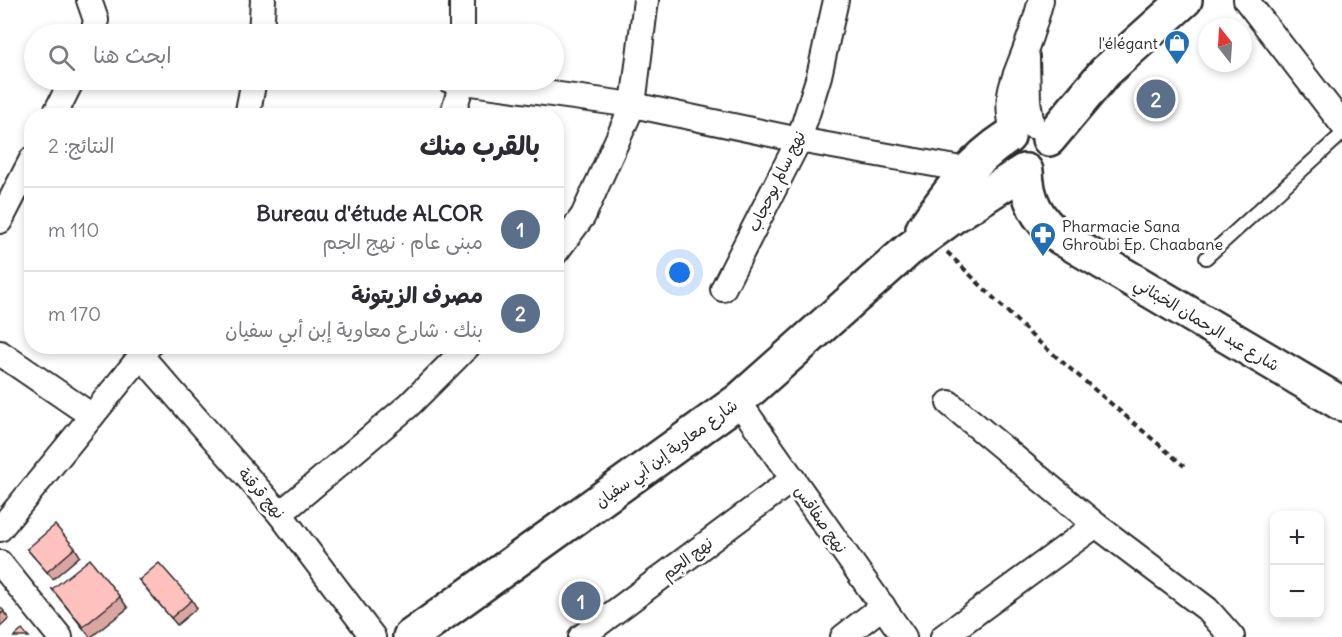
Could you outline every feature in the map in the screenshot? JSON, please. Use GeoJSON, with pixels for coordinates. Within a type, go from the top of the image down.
{"type":"FeatureCollection","features":[{"type":"Feature","properties":{"kind":"main road","name":"شارع معاوية إبن أبي سفيان"},"geometry":{"type":"LineString","coordinates":[[410,637],[738,401],[1029,146],[1055,105],[1078,86],[1105,72],[1185,0]]}},
{"type":"Feature","properties":{"kind":"main road","name":"شارع معاوية إبن أبي سفيان"},"geometry":{"type":"LineString","coordinates":[[930,233],[967,170],[984,153],[1029,146]]}},
{"type":"Feature","properties":{"kind":"main road"},"geometry":{"type":"LineString","coordinates":[[930,233],[995,210],[1036,213],[1027,186],[1029,146]]}},
{"type":"Feature","properties":{"kind":"main road"},"geometry":{"type":"LineString","coordinates":[[1029,146],[1073,244]]}},
{"type":"Feature","properties":{"kind":"main road","name":"شارع عبد الرحمان الخبثاني"},"geometry":{"type":"LineString","coordinates":[[1036,213],[1058,236],[1342,404]]}},
{"type":"Feature","properties":{"kind":"street"},"geometry":{"type":"LineString","coordinates":[[88,0],[96,20],[95,24]]}},
{"type":"Feature","properties":{"kind":"street"},"geometry":{"type":"LineString","coordinates":[[262,24],[263,0]]}},
{"type":"Feature","properties":{"kind":"street"},"geometry":{"type":"LineString","coordinates":[[462,0],[462,24]]}},
{"type":"Feature","properties":{"kind":"street"},"geometry":{"type":"LineString","coordinates":[[564,241],[583,216],[633,105],[646,0]]}},
{"type":"Feature","properties":{"kind":"street","name":"نهج سالم بوحجاب"},"geometry":{"type":"LineString","coordinates":[[723,289],[799,140],[819,76],[836,0]]}},
{"type":"Feature","properties":{"kind":"street"},"geometry":{"type":"LineString","coordinates":[[1029,146],[1027,45],[1041,0]]}},
{"type":"Feature","properties":{"kind":"street"},"geometry":{"type":"LineString","coordinates":[[1246,0],[1342,124]]}},
{"type":"Feature","properties":{"kind":"street"},"geometry":{"type":"LineString","coordinates":[[58,108],[67,90]]}},
{"type":"Feature","properties":{"kind":"street"},"geometry":{"type":"LineString","coordinates":[[249,108],[252,90]]}},
{"type":"Feature","properties":{"kind":"street"},"geometry":{"type":"LineString","coordinates":[[453,108],[456,90]]}},
{"type":"Feature","properties":{"kind":"street"},"geometry":{"type":"LineString","coordinates":[[528,90],[633,105],[799,140],[967,170]]}},
{"type":"Feature","properties":{"kind":"street"},"geometry":{"type":"LineString","coordinates":[[0,221],[24,174]]}},
{"type":"Feature","properties":{"kind":"street"},"geometry":{"type":"LineString","coordinates":[[0,353],[92,416]]}},
{"type":"Feature","properties":{"kind":"street"},"geometry":{"type":"LineString","coordinates":[[0,529],[143,354]]}},
{"type":"Feature","properties":{"kind":"street","name":"نهج قرقنة"},"geometry":{"type":"LineString","coordinates":[[147,354],[280,514],[373,637]]}},
{"type":"Feature","properties":{"kind":"street"},"geometry":{"type":"LineString","coordinates":[[280,514],[409,405],[460,354]]}},
{"type":"Feature","properties":{"kind":"street","name":"نهج صفاقس"},"geometry":{"type":"LineString","coordinates":[[738,401],[904,637]]}},
{"type":"Feature","properties":{"kind":"street"},"geometry":{"type":"LineString","coordinates":[[949,403],[1096,525],[1198,602],[1232,637]]}},
{"type":"Feature","properties":{"kind":"street","name":"نهج الجم"},"geometry":{"type":"LineString","coordinates":[[581,637],[793,479]]}},
{"type":"Feature","properties":{"kind":"street"},"geometry":{"type":"LineString","coordinates":[[943,637],[1096,525]]}},
{"type":"Feature","properties":{"kind":"street"},"geometry":{"type":"LineString","coordinates":[[0,563],[60,637]]}},
{"type":"Feature","properties":{"kind":"street"},"geometry":{"type":"LineString","coordinates":[[843,637],[883,606]]}},
{"type":"Feature","properties":{"kind":"lane"},"geometry":{"type":"LineString","coordinates":[[1206,258],[1342,134]]}},
{"type":"Feature","properties":{"kind":"path"},"geometry":{"type":"LineString","coordinates":[[930,233],[1032,336],[1184,466]]}},
{"type":"Feature","properties":{"kind":"building"},"geometry":{"type":"Polygon","coordinates":[[[55,525],[75,548],[47,572],[27,549],[55,525]]]}},
{"type":"Feature","properties":{"kind":"building"},"geometry":{"type":"Polygon","coordinates":[[[90,559],[120,597],[83,627],[52,589],[90,559]]]}},
{"type":"Feature","properties":{"kind":"building"},"geometry":{"type":"Polygon","coordinates":[[[159,563],[192,600],[171,618],[139,580],[159,563]]]}},
{"type":"Feature","properties":{"kind":"building"},"geometry":{"type":"Polygon","coordinates":[[[22,630],[29,637],[14,637],[22,630]]]}},
{"type":"Feature","properties":{"kind":"place","name":"l'élégant"},"geometry":{"type":"Point","coordinates":[1177,66]}},
{"type":"Feature","properties":{"kind":"place","name":"مصرف الزيتونة"},"geometry":{"type":"Point","coordinates":[1156,99]}},
{"type":"Feature","properties":{"kind":"place","name":"Pharmacie Sana Ghroubi Ep. Chaabane"},"geometry":{"type":"Point","coordinates":[1043,258]}},
{"type":"Feature","properties":{"kind":"place","name":"Bureau d'étude ALCOR"},"geometry":{"type":"Point","coordinates":[581,601]}}]}
